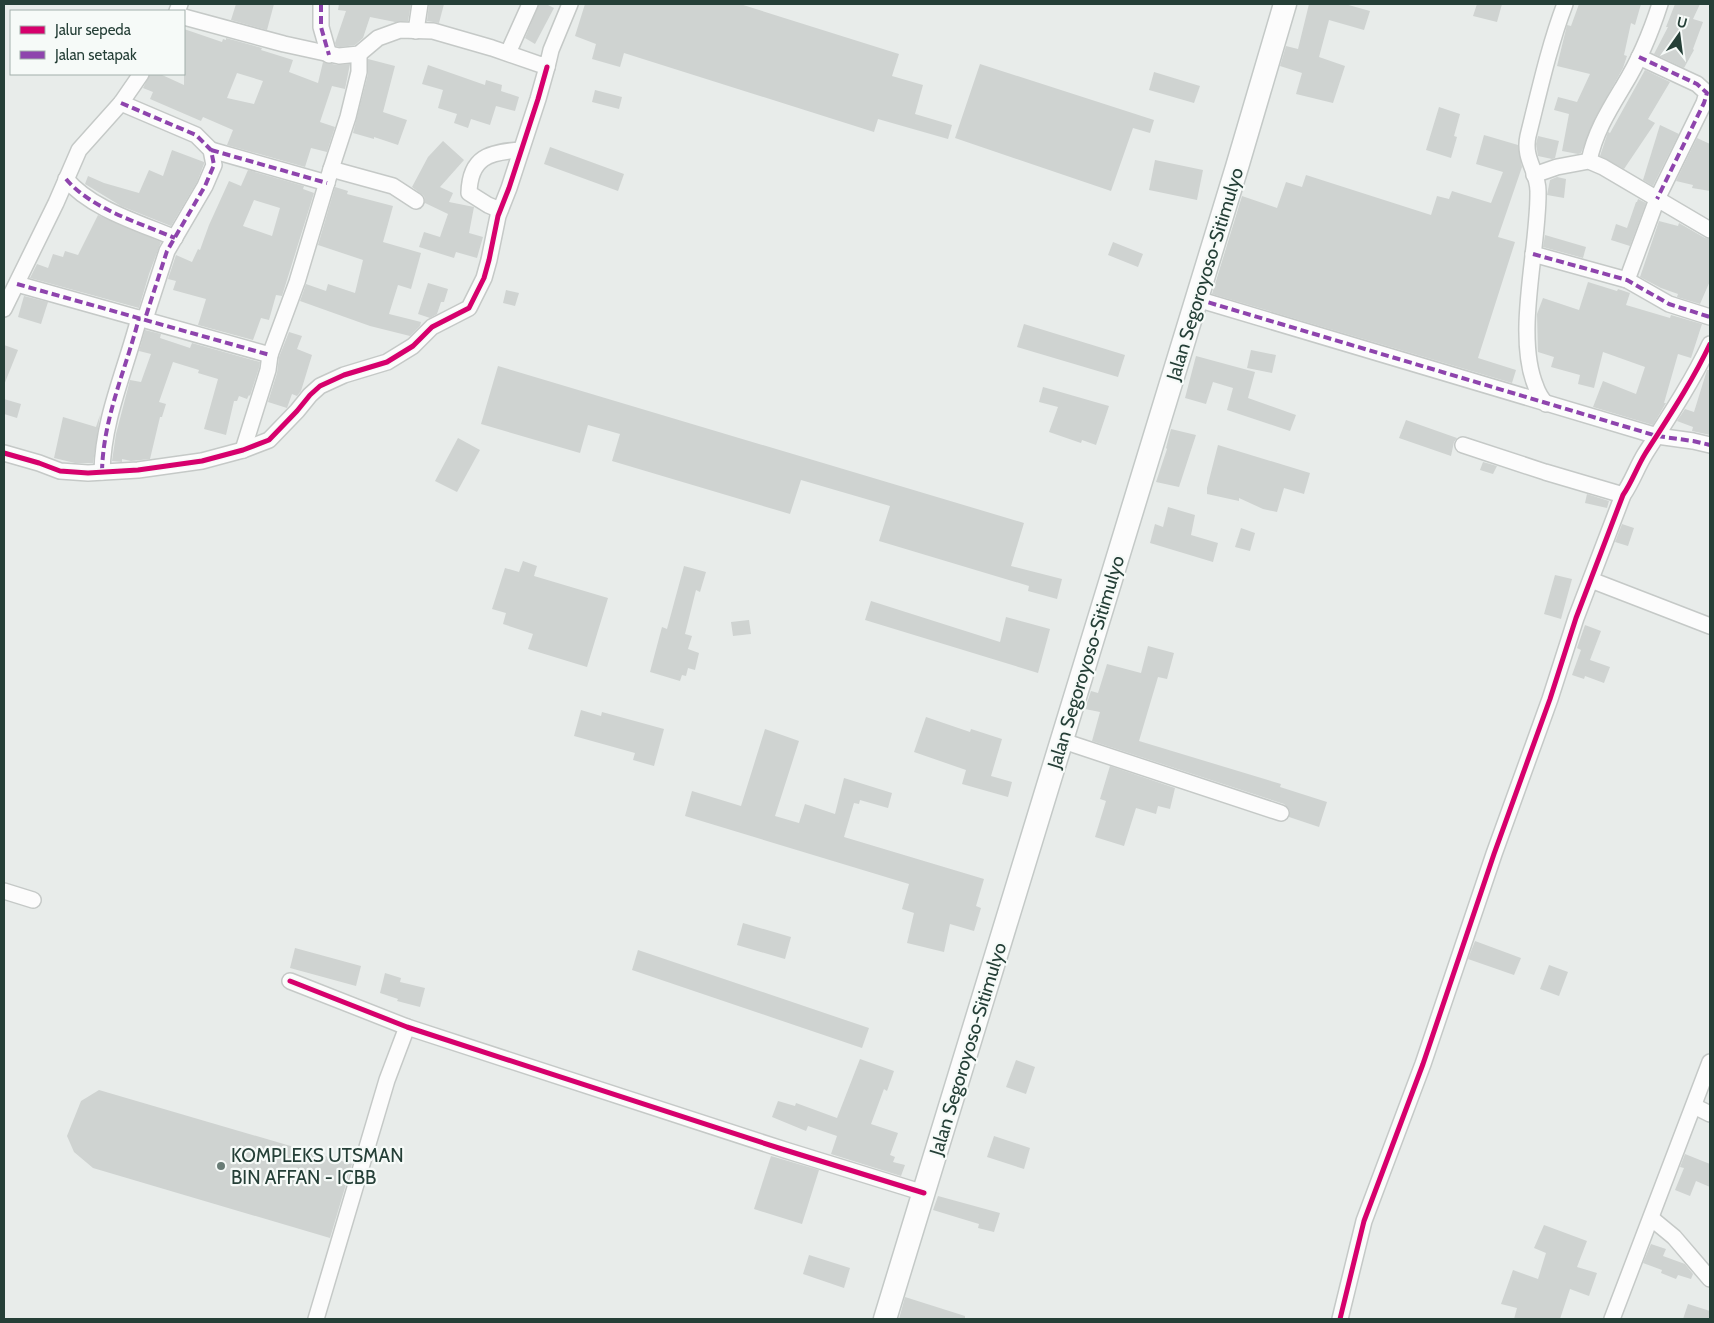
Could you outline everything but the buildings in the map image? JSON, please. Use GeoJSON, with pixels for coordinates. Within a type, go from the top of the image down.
{"type":"FeatureCollection","features":[{"type":"Feature","properties":{"kind":"main road","name":"Jalan Segoroyoso-Sitimulyo"},"geometry":{"type":"LineString","coordinates":[[886,1319],[1285,4]]}},
{"type":"Feature","properties":{"kind":"street"},"geometry":{"type":"LineString","coordinates":[[321,4],[321,27],[329,55]]}},
{"type":"Feature","properties":{"kind":"street"},"geometry":{"type":"LineString","coordinates":[[416,31],[420,4]]}},
{"type":"Feature","properties":{"kind":"street"},"geometry":{"type":"LineString","coordinates":[[508,53],[530,4]]}},
{"type":"Feature","properties":{"kind":"street"},"geometry":{"type":"LineString","coordinates":[[4,453],[60,471],[102,472],[138,470],[202,461],[243,450],[269,440],[297,411],[310,394],[320,386],[344,375],[387,362],[413,346],[432,328],[469,308],[484,278],[500,210],[538,99],[551,50],[570,4]]}},
{"type":"Feature","properties":{"kind":"street"},"geometry":{"type":"LineString","coordinates":[[1546,404],[1536,388],[1528,348],[1538,188],[1526,152],[1528,136],[1551,47],[1565,4]]}},
{"type":"Feature","properties":{"kind":"street"},"geometry":{"type":"LineString","coordinates":[[1589,161],[1599,128],[1639,57],[1650,34],[1660,4]]}},
{"type":"Feature","properties":{"kind":"street"},"geometry":{"type":"LineString","coordinates":[[185,17],[339,56],[359,54],[378,38],[400,30],[440,33],[547,66]]}},
{"type":"Feature","properties":{"kind":"street"},"geometry":{"type":"LineString","coordinates":[[243,450],[268,370],[270,355],[297,282],[348,117],[359,72],[359,54]]}},
{"type":"Feature","properties":{"kind":"street"},"geometry":{"type":"LineString","coordinates":[[1627,280],[1657,198],[1704,103],[1707,93],[1697,84],[1639,57]]}},
{"type":"Feature","properties":{"kind":"street"},"geometry":{"type":"LineString","coordinates":[[4,309],[79,150],[121,103],[141,75]]}},
{"type":"Feature","properties":{"kind":"street"},"geometry":{"type":"LineString","coordinates":[[121,103],[196,135],[211,150],[329,176],[393,186],[416,201]]}},
{"type":"Feature","properties":{"kind":"street"},"geometry":{"type":"LineString","coordinates":[[102,472],[102,450],[115,395],[167,251],[205,186],[214,165],[211,150]]}},
{"type":"Feature","properties":{"kind":"street"},"geometry":{"type":"LineString","coordinates":[[500,210],[469,193],[469,180],[474,169],[486,156],[499,151],[521,150]]}},
{"type":"Feature","properties":{"kind":"street"},"geometry":{"type":"LineString","coordinates":[[1534,176],[1558,167],[1589,161],[1604,167],[1710,230]]}},
{"type":"Feature","properties":{"kind":"street"},"geometry":{"type":"LineString","coordinates":[[66,179],[76,191],[94,202],[175,238]]}},
{"type":"Feature","properties":{"kind":"street"},"geometry":{"type":"LineString","coordinates":[[1533,254],[1627,280],[1669,304],[1710,317]]}},
{"type":"Feature","properties":{"kind":"street"},"geometry":{"type":"LineString","coordinates":[[17,284],[270,355]]}},
{"type":"Feature","properties":{"kind":"street"},"geometry":{"type":"LineString","coordinates":[[1197,299],[1657,436],[1710,445]]}},
{"type":"Feature","properties":{"kind":"street"},"geometry":{"type":"LineString","coordinates":[[1340,1319],[1364,1222],[1423,1064],[1494,854],[1550,699],[1576,618],[1624,495],[1644,456],[1678,402],[1710,344]]}},
{"type":"Feature","properties":{"kind":"street"},"geometry":{"type":"LineString","coordinates":[[1463,445],[1624,495]]}},
{"type":"Feature","properties":{"kind":"street"},"geometry":{"type":"LineString","coordinates":[[1591,580],[1710,626]]}},
{"type":"Feature","properties":{"kind":"street"},"geometry":{"type":"LineString","coordinates":[[1063,740],[1281,813]]}},
{"type":"Feature","properties":{"kind":"street"},"geometry":{"type":"LineString","coordinates":[[4,891],[33,900]]}},
{"type":"Feature","properties":{"kind":"street"},"geometry":{"type":"LineString","coordinates":[[290,981],[407,1027],[785,1150],[924,1193]]}},
{"type":"Feature","properties":{"kind":"street"},"geometry":{"type":"LineString","coordinates":[[316,1319],[387,1080],[407,1027]]}},
{"type":"Feature","properties":{"kind":"street"},"geometry":{"type":"LineString","coordinates":[[1612,1319],[1710,1062]]}},
{"type":"Feature","properties":{"kind":"street"},"geometry":{"type":"LineString","coordinates":[[1694,1106],[1710,1114]]}},
{"type":"Feature","properties":{"kind":"street"},"geometry":{"type":"LineString","coordinates":[[1651,1218],[1674,1237],[1710,1279]]}},
{"type":"Feature","properties":{"kind":"marked path"},"geometry":{"type":"LineString","coordinates":[[321,4],[321,27],[329,55]]}},
{"type":"Feature","properties":{"kind":"marked path"},"geometry":{"type":"LineString","coordinates":[[1639,57],[1697,84],[1707,93],[1704,103],[1657,199]]}},
{"type":"Feature","properties":{"kind":"marked path"},"geometry":{"type":"LineString","coordinates":[[121,103],[196,135],[211,150],[214,165],[205,186],[167,251],[145,319]]}},
{"type":"Feature","properties":{"kind":"marked path"},"geometry":{"type":"LineString","coordinates":[[211,150],[327,183]]}},
{"type":"Feature","properties":{"kind":"marked path"},"geometry":{"type":"LineString","coordinates":[[66,179],[76,190],[102,207],[175,238]]}},
{"type":"Feature","properties":{"kind":"marked path"},"geometry":{"type":"LineString","coordinates":[[1533,254],[1627,280],[1669,304],[1710,317]]}},
{"type":"Feature","properties":{"kind":"marked path"},"geometry":{"type":"LineString","coordinates":[[17,284],[270,355]]}},
{"type":"Feature","properties":{"kind":"marked path"},"geometry":{"type":"LineString","coordinates":[[1197,299],[1657,436],[1710,445]]}},
{"type":"Feature","properties":{"kind":"marked path"},"geometry":{"type":"LineString","coordinates":[[102,472],[106,432],[139,318]]}},
{"type":"Feature","properties":{"kind":"cycle path"},"geometry":{"type":"LineString","coordinates":[[4,453],[60,471],[88,473],[138,470],[202,461],[243,450],[269,440],[320,386],[344,375],[387,362],[413,346],[432,327],[469,308],[484,278],[498,216],[509,188],[547,67]]}},
{"type":"Feature","properties":{"kind":"cycle path"},"geometry":{"type":"LineString","coordinates":[[1340,1319],[1364,1221],[1423,1064],[1494,854],[1550,699],[1576,618],[1623,495],[1645,454],[1688,386],[1710,344]]}},
{"type":"Feature","properties":{"kind":"cycle path"},"geometry":{"type":"LineString","coordinates":[[290,981],[407,1027],[785,1150],[924,1193]]}},
{"type":"Feature","properties":{"kind":"place","name":"KOMPLEKS UTSMAN BIN AFFAN - ICBB"},"geometry":{"type":"Point","coordinates":[221,1166]}}]}
